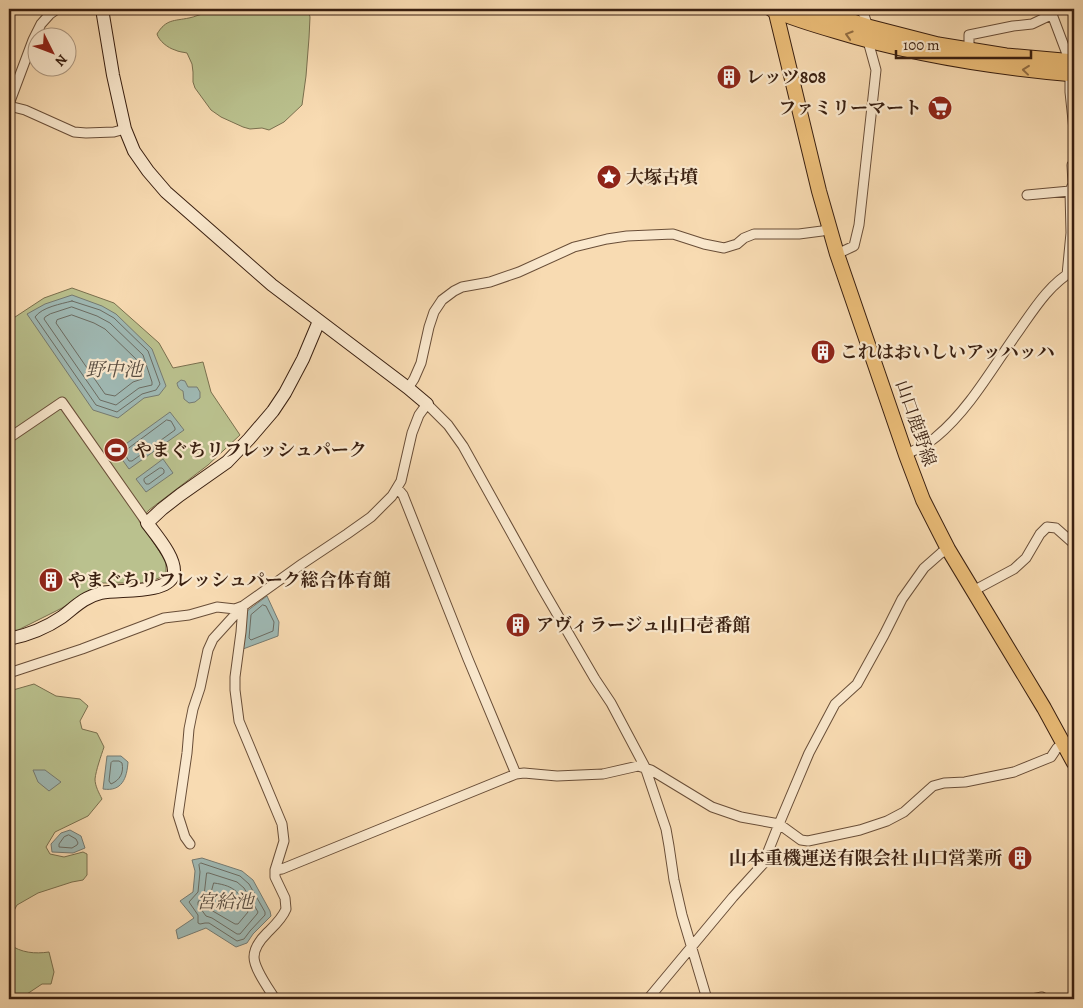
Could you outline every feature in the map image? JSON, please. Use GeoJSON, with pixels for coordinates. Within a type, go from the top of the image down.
{"type":"FeatureCollection","features":[{"type":"Feature","properties":{"kind":"highway"},"geometry":{"type":"LineString","coordinates":[[774,9],[822,27],[938,44],[1072,68]]}},
{"type":"Feature","properties":{"kind":"highway"},"geometry":{"type":"LineString","coordinates":[[814,9],[868,34],[914,52],[1007,68],[1072,68]]}},
{"type":"Feature","properties":{"kind":"main road","name":"山口鹿野線"},"geometry":{"type":"LineString","coordinates":[[774,9],[830,228],[906,455],[923,500],[948,549],[973,591],[1044,708],[1070,745],[1074,764]]}},
{"type":"Feature","properties":{"kind":"street"},"geometry":{"type":"LineString","coordinates":[[57,9],[41,24],[32,40],[9,105],[25,110],[74,132],[114,132],[126,129]]}},
{"type":"Feature","properties":{"kind":"street"},"geometry":{"type":"LineString","coordinates":[[102,9],[115,85],[126,129],[134,151],[148,171],[166,192],[272,285],[427,404],[448,425],[464,446],[542,588],[611,703],[645,768],[666,829],[674,880],[707,999]]}},
{"type":"Feature","properties":{"kind":"street"},"geometry":{"type":"LineString","coordinates":[[838,254],[854,246],[859,225],[876,70],[862,9]]}},
{"type":"Feature","properties":{"kind":"street"},"geometry":{"type":"LineString","coordinates":[[969,50],[969,35],[1032,24],[1052,11],[1072,68],[1070,92],[1074,130]]}},
{"type":"Feature","properties":{"kind":"street"},"geometry":{"type":"LineString","coordinates":[[906,455],[934,439],[947,427],[979,389],[1044,297],[1059,280],[1070,273],[1072,165],[1074,163]]}},
{"type":"Feature","properties":{"kind":"street"},"geometry":{"type":"LineString","coordinates":[[1027,194],[1072,190]]}},
{"type":"Feature","properties":{"kind":"street"},"geometry":{"type":"LineString","coordinates":[[408,388],[414,380],[421,363],[434,312],[442,300],[462,287],[490,282],[519,272],[574,247],[607,238],[673,234],[724,248],[738,244],[744,238],[754,234],[799,234],[830,228]]}},
{"type":"Feature","properties":{"kind":"street"},"geometry":{"type":"LineString","coordinates":[[147,523],[180,495],[227,462],[273,411],[303,359],[318,321]]}},
{"type":"Feature","properties":{"kind":"street"},"geometry":{"type":"LineString","coordinates":[[9,438],[62,402],[171,556],[174,568],[174,575],[165,586],[100,593],[82,601],[62,617],[43,628],[9,639]]}},
{"type":"Feature","properties":{"kind":"street"},"geometry":{"type":"LineString","coordinates":[[190,844],[185,837],[178,815],[189,729],[208,650],[214,639],[243,606],[371,517],[392,496],[398,489],[401,481],[412,433],[419,414],[427,404]]}},
{"type":"Feature","properties":{"kind":"street"},"geometry":{"type":"LineString","coordinates":[[398,489],[403,495],[516,774]]}},
{"type":"Feature","properties":{"kind":"street"},"geometry":{"type":"LineString","coordinates":[[973,591],[1014,569],[1026,558],[1040,534],[1047,527],[1056,528],[1074,544]]}},
{"type":"Feature","properties":{"kind":"street"},"geometry":{"type":"LineString","coordinates":[[648,999],[763,864],[778,824],[810,753],[835,704],[857,684],[902,599],[924,568],[948,549]]}},
{"type":"Feature","properties":{"kind":"street"},"geometry":{"type":"LineString","coordinates":[[9,674],[164,618],[189,615],[217,607],[234,609],[243,606]]}},
{"type":"Feature","properties":{"kind":"street"},"geometry":{"type":"LineString","coordinates":[[243,606],[242,632],[235,677],[239,721],[282,824],[284,841],[275,870],[276,881],[285,898],[286,909],[280,919],[262,938],[255,951],[254,958],[257,968],[275,999]]}},
{"type":"Feature","properties":{"kind":"street"},"geometry":{"type":"LineString","coordinates":[[275,870],[291,866],[516,774],[557,776],[603,774],[638,766],[645,768],[712,806],[741,817],[778,824],[801,840],[808,841],[888,822],[904,812],[933,786],[944,783],[965,782],[1014,772],[1050,757],[1057,748],[1070,745]]}},
{"type":"Feature","properties":{"kind":"street"},"geometry":{"type":"LineString","coordinates":[[1032,999],[1042,997],[1043,999]]}},
{"type":"Feature","properties":{"kind":"green space"},"geometry":{"type":"Polygon","coordinates":[[[210,9],[308,9],[310,17],[309,38],[302,105],[284,122],[269,130],[262,128],[250,129],[221,117],[211,110],[195,88],[192,64],[187,53],[170,48],[158,37],[157,34],[160,29],[167,23],[205,14],[210,9]]]}},
{"type":"Feature","properties":{"kind":"green space","name":"やまぐちリフレッシュパーク"},"geometry":{"type":"Polygon","coordinates":[[[72,288],[114,303],[159,343],[173,368],[203,362],[211,392],[240,435],[208,465],[149,510],[139,521],[166,561],[166,575],[147,583],[101,583],[62,608],[18,630],[9,631],[9,321],[44,298],[72,288]]]}},
{"type":"Feature","properties":{"kind":"green space"},"geometry":{"type":"Polygon","coordinates":[[[34,684],[56,696],[80,699],[88,706],[80,721],[82,729],[97,733],[104,747],[95,779],[96,787],[102,799],[88,816],[55,832],[46,847],[50,854],[64,857],[83,852],[87,854],[87,875],[83,880],[38,893],[17,905],[9,920],[9,701],[13,690],[34,684]]]}},
{"type":"Feature","properties":{"kind":"green space"},"geometry":{"type":"Polygon","coordinates":[[[9,944],[28,952],[49,952],[54,972],[51,984],[42,984],[23,999],[9,999],[9,944]]]}},
{"type":"Feature","properties":{"kind":"water","name":"野中池"},"geometry":{"type":"Polygon","coordinates":[[[72,295],[102,306],[116,314],[152,349],[166,386],[159,395],[144,398],[118,418],[93,410],[27,314],[45,304],[72,295]]]}},
{"type":"Feature","properties":{"kind":"water"},"geometry":{"type":"Polygon","coordinates":[[[181,380],[185,381],[188,387],[197,387],[200,392],[200,398],[195,402],[189,403],[184,399],[183,391],[177,383],[181,380]]]}},
{"type":"Feature","properties":{"kind":"water"},"geometry":{"type":"Polygon","coordinates":[[[170,412],[184,430],[129,469],[116,451],[170,412]]]}},
{"type":"Feature","properties":{"kind":"water"},"geometry":{"type":"Polygon","coordinates":[[[163,459],[173,473],[146,492],[136,479],[163,459]]]}},
{"type":"Feature","properties":{"kind":"water"},"geometry":{"type":"Polygon","coordinates":[[[267,596],[279,622],[278,636],[243,649],[247,611],[267,596]]]}},
{"type":"Feature","properties":{"kind":"water"},"geometry":{"type":"Polygon","coordinates":[[[107,756],[121,756],[128,762],[125,778],[122,783],[115,788],[103,789],[107,756]]]}},
{"type":"Feature","properties":{"kind":"water"},"geometry":{"type":"Polygon","coordinates":[[[33,770],[45,770],[61,782],[49,791],[38,782],[33,770]]]}},
{"type":"Feature","properties":{"kind":"water"},"geometry":{"type":"Polygon","coordinates":[[[70,830],[81,836],[85,848],[73,853],[52,852],[51,844],[61,833],[70,830]]]}},
{"type":"Feature","properties":{"kind":"water","name":"宮給池"},"geometry":{"type":"Polygon","coordinates":[[[202,858],[242,871],[253,880],[270,911],[271,916],[247,943],[236,947],[206,928],[178,939],[176,930],[194,918],[180,901],[193,892],[195,871],[192,860],[202,858]]]}},
{"type":"Feature","properties":{"kind":"place","name":"レッツ808"},"geometry":{"type":"Point","coordinates":[729,77]}},
{"type":"Feature","properties":{"kind":"place","name":"ファミリーマート"},"geometry":{"type":"Point","coordinates":[940,108]}},
{"type":"Feature","properties":{"kind":"place","name":"大塚古墳"},"geometry":{"type":"Point","coordinates":[609,177]}},
{"type":"Feature","properties":{"kind":"place","name":"これはおいしいアッハッハ"},"geometry":{"type":"Point","coordinates":[823,352]}},
{"type":"Feature","properties":{"kind":"place","name":"やまぐちリフレッシュパーク"},"geometry":{"type":"Point","coordinates":[116,450]}},
{"type":"Feature","properties":{"kind":"place","name":"やまぐちリフレッシュパーク総合体育館"},"geometry":{"type":"Point","coordinates":[51,580]}},
{"type":"Feature","properties":{"kind":"place","name":"アヴィラージュ山口壱番館"},"geometry":{"type":"Point","coordinates":[518,625]}},
{"type":"Feature","properties":{"kind":"place","name":"山本重機運送有限会社 山口営業所"},"geometry":{"type":"Point","coordinates":[1020,858]}}]}
